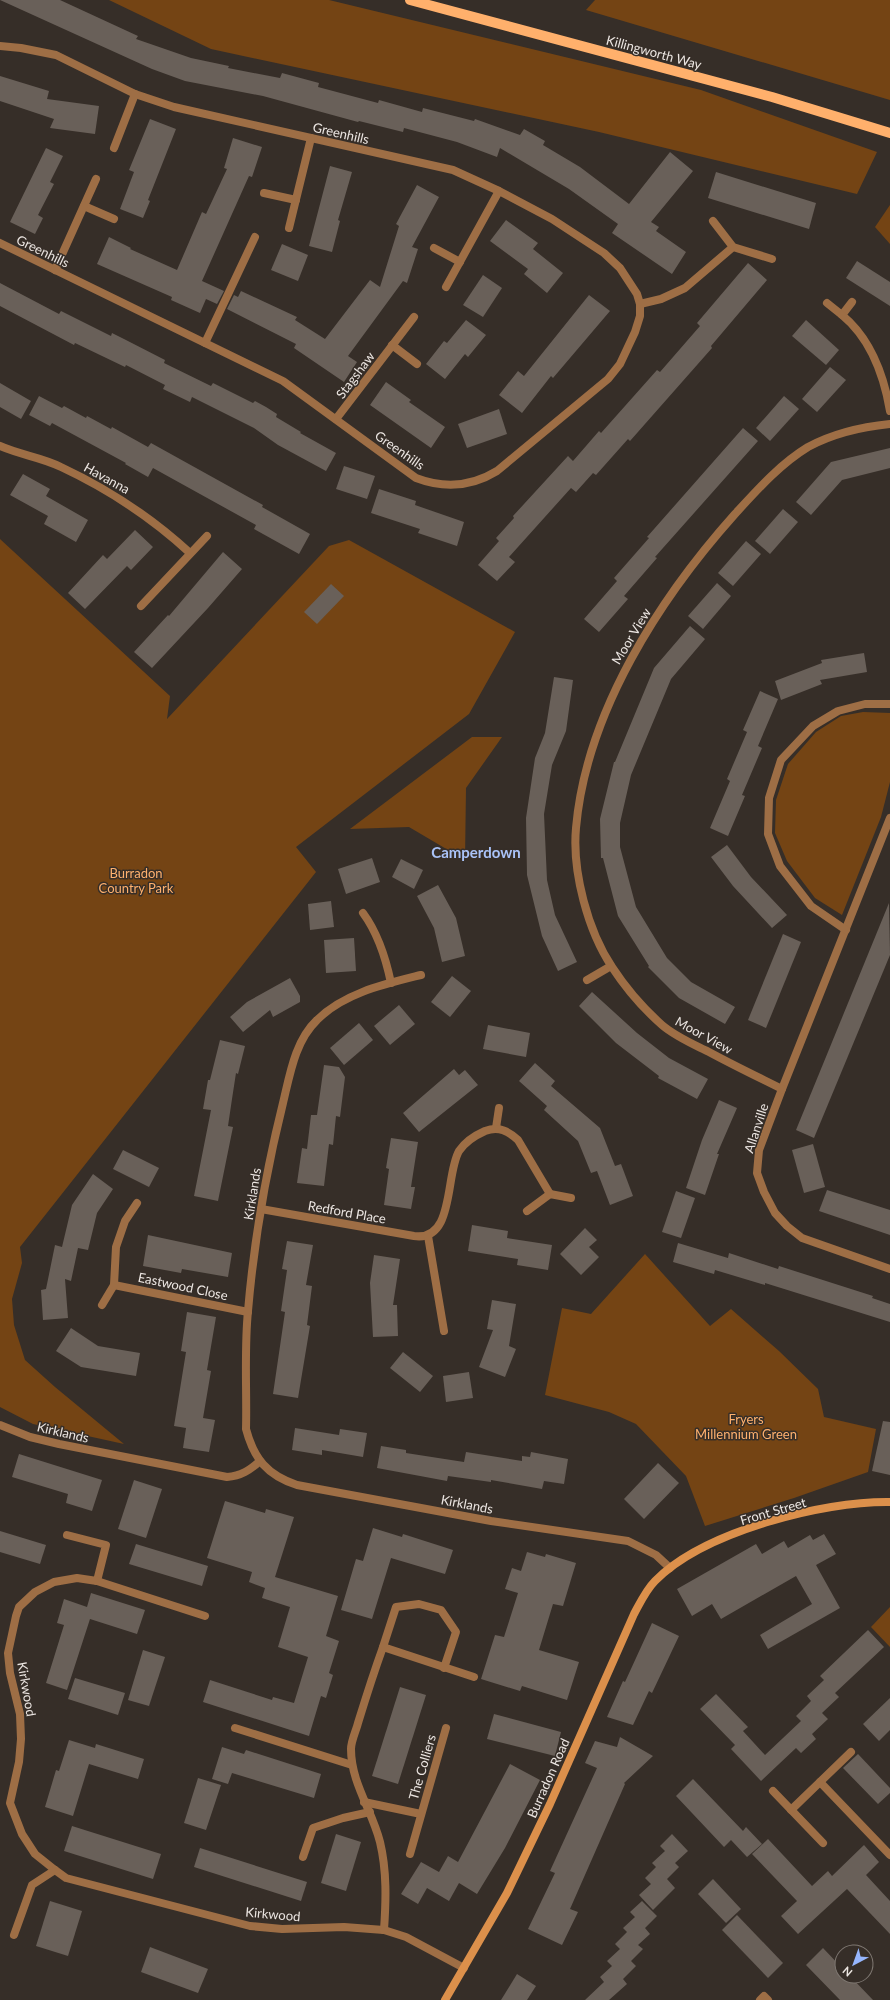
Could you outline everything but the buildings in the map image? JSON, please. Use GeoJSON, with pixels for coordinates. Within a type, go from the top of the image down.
{"type":"FeatureCollection","features":[{"type":"Feature","properties":{"kind":"main road","name":"Killingworth Way"},"geometry":{"type":"LineString","coordinates":[[410,0],[772,97],[890,133]]}},
{"type":"Feature","properties":{"kind":"main road","name":"Front Street"},"geometry":{"type":"LineString","coordinates":[[670,1568],[700,1549],[773,1520],[824,1509],[890,1502]]}},
{"type":"Feature","properties":{"kind":"main road","name":"Burradon Road"},"geometry":{"type":"LineString","coordinates":[[445,2000],[508,1893],[550,1804],[634,1614],[649,1587],[670,1568]]}},
{"type":"Feature","properties":{"kind":"street","name":"Greenhills"},"geometry":{"type":"LineString","coordinates":[[0,46],[21,48],[56,55],[135,94],[174,107],[453,170],[499,191],[552,219],[604,253],[620,268],[631,283],[640,304],[640,316],[629,348],[620,364],[608,379],[498,471],[484,479],[463,485],[446,486],[416,478],[283,382],[0,243]]}},
{"type":"Feature","properties":{"kind":"street"},"geometry":{"type":"LineString","coordinates":[[114,148],[135,94]]}},
{"type":"Feature","properties":{"kind":"street"},"geometry":{"type":"LineString","coordinates":[[289,228],[311,138]]}},
{"type":"Feature","properties":{"kind":"street"},"geometry":{"type":"LineString","coordinates":[[55,270],[96,180]]}},
{"type":"Feature","properties":{"kind":"street"},"geometry":{"type":"LineString","coordinates":[[446,287],[499,191]]}},
{"type":"Feature","properties":{"kind":"street"},"geometry":{"type":"LineString","coordinates":[[264,193],[296,200]]}},
{"type":"Feature","properties":{"kind":"street"},"geometry":{"type":"LineString","coordinates":[[84,206],[114,219]]}},
{"type":"Feature","properties":{"kind":"street"},"geometry":{"type":"LineString","coordinates":[[713,221],[733,247],[772,259]]}},
{"type":"Feature","properties":{"kind":"street"},"geometry":{"type":"LineString","coordinates":[[205,343],[255,237]]}},
{"type":"Feature","properties":{"kind":"street"},"geometry":{"type":"LineString","coordinates":[[640,304],[661,299],[685,288],[733,247]]}},
{"type":"Feature","properties":{"kind":"street"},"geometry":{"type":"LineString","coordinates":[[434,248],[460,262]]}},
{"type":"Feature","properties":{"kind":"street"},"geometry":{"type":"LineString","coordinates":[[842,315],[852,302]]}},
{"type":"Feature","properties":{"kind":"street"},"geometry":{"type":"LineString","coordinates":[[827,303],[853,324],[872,356],[884,383],[890,411]]}},
{"type":"Feature","properties":{"kind":"street","name":"Stagshaw"},"geometry":{"type":"LineString","coordinates":[[336,419],[414,317]]}},
{"type":"Feature","properties":{"kind":"street","name":"Stagshaw"},"geometry":{"type":"LineString","coordinates":[[392,345],[417,364]]}},
{"type":"Feature","properties":{"kind":"street","name":"Moor View"},"geometry":{"type":"LineString","coordinates":[[782,1089],[680,1038],[663,1026],[629,989],[611,966],[587,913],[578,871],[576,830],[581,793],[590,754],[623,672],[653,620],[689,570],[728,522],[772,476],[806,448],[829,437],[852,429],[890,424]]}},
{"type":"Feature","properties":{"kind":"street","name":"Havanna"},"geometry":{"type":"LineString","coordinates":[[0,446],[62,467],[134,507],[168,533],[190,553]]}},
{"type":"Feature","properties":{"kind":"street"},"geometry":{"type":"LineString","coordinates":[[141,606],[206,536]]}},
{"type":"Feature","properties":{"kind":"street"},"geometry":{"type":"LineString","coordinates":[[846,930],[811,906],[780,866],[768,834],[770,798],[781,760],[813,726],[838,711],[865,704],[890,704]]}},
{"type":"Feature","properties":{"kind":"street","name":"Allanville"},"geometry":{"type":"LineString","coordinates":[[890,818],[759,1150],[757,1173],[764,1192],[775,1213],[787,1226],[802,1238],[890,1268]]}},
{"type":"Feature","properties":{"kind":"street"},"geometry":{"type":"LineString","coordinates":[[363,913],[373,930],[385,960],[391,983]]}},
{"type":"Feature","properties":{"kind":"street"},"geometry":{"type":"LineString","coordinates":[[588,980],[611,966]]}},
{"type":"Feature","properties":{"kind":"street","name":"Kirklands"},"geometry":{"type":"LineString","coordinates":[[421,975],[357,994],[327,1010],[312,1025],[301,1042],[291,1073],[271,1150],[261,1209],[248,1312],[246,1429],[251,1447],[260,1461],[271,1473],[285,1481],[297,1485],[490,1521],[628,1541],[656,1555],[670,1568]]}},
{"type":"Feature","properties":{"kind":"street"},"geometry":{"type":"LineString","coordinates":[[496,1128],[499,1108]]}},
{"type":"Feature","properties":{"kind":"street"},"geometry":{"type":"LineString","coordinates":[[444,1331],[428,1236],[434,1233],[442,1220],[459,1151],[474,1136],[496,1128],[512,1134],[518,1140],[550,1194]]}},
{"type":"Feature","properties":{"kind":"street"},"geometry":{"type":"LineString","coordinates":[[527,1211],[550,1194],[571,1198]]}},
{"type":"Feature","properties":{"kind":"street"},"geometry":{"type":"LineString","coordinates":[[102,1304],[114,1284],[116,1246],[125,1221],[137,1203]]}},
{"type":"Feature","properties":{"kind":"street","name":"Redford Place"},"geometry":{"type":"LineString","coordinates":[[261,1209],[414,1236],[428,1236]]}},
{"type":"Feature","properties":{"kind":"street","name":"Eastwood Close"},"geometry":{"type":"LineString","coordinates":[[114,1284],[248,1312]]}},
{"type":"Feature","properties":{"kind":"street","name":"Kirklands"},"geometry":{"type":"LineString","coordinates":[[0,1425],[30,1437],[59,1444],[227,1477],[236,1476],[248,1471],[260,1461]]}},
{"type":"Feature","properties":{"kind":"street"},"geometry":{"type":"LineString","coordinates":[[67,1534],[106,1545],[97,1580]]}},
{"type":"Feature","properties":{"kind":"street","name":"Kirkwood"},"geometry":{"type":"LineString","coordinates":[[204,1616],[97,1580],[77,1578],[54,1582],[35,1592],[19,1607],[9,1649],[10,1673],[20,1714],[21,1739],[19,1762],[10,1802],[14,1818],[35,1854],[66,1878],[250,1926],[282,1929],[344,1927],[384,1930],[406,1937],[464,1968]]}},
{"type":"Feature","properties":{"kind":"street"},"geometry":{"type":"LineString","coordinates":[[384,1930],[386,1906],[384,1868],[380,1842],[370,1812],[359,1790],[352,1765],[351,1747],[396,1607],[419,1604],[441,1610],[456,1632],[444,1668]]}},
{"type":"Feature","properties":{"kind":"street"},"geometry":{"type":"LineString","coordinates":[[383,1647],[474,1677]]}},
{"type":"Feature","properties":{"kind":"street"},"geometry":{"type":"LineString","coordinates":[[235,1728],[352,1765]]}},
{"type":"Feature","properties":{"kind":"street","name":"The Colliers"},"geometry":{"type":"LineString","coordinates":[[410,1854],[446,1728]]}},
{"type":"Feature","properties":{"kind":"street"},"geometry":{"type":"LineString","coordinates":[[791,1810],[851,1752]]}},
{"type":"Feature","properties":{"kind":"street"},"geometry":{"type":"LineString","coordinates":[[820,1782],[890,1855]]}},
{"type":"Feature","properties":{"kind":"street"},"geometry":{"type":"LineString","coordinates":[[773,1791],[824,1844]]}},
{"type":"Feature","properties":{"kind":"street","name":"The Colliers"},"geometry":{"type":"LineString","coordinates":[[364,1802],[421,1814]]}},
{"type":"Feature","properties":{"kind":"street"},"geometry":{"type":"LineString","coordinates":[[303,1857],[312,1828],[343,1818],[370,1812]]}},
{"type":"Feature","properties":{"kind":"street"},"geometry":{"type":"LineString","coordinates":[[14,1935],[32,1885],[55,1870]]}},
{"type":"Feature","properties":{"kind":"street"},"geometry":{"type":"LineString","coordinates":[[760,2000],[764,1996],[768,2000]]}},
{"type":"Feature","properties":{"kind":"green space"},"geometry":{"type":"Polygon","coordinates":[[[109,0],[329,0],[701,90],[877,152],[857,194],[599,132],[211,49],[109,0]]]}},
{"type":"Feature","properties":{"kind":"green space"},"geometry":{"type":"Polygon","coordinates":[[[595,0],[890,0],[890,100],[586,10],[595,0]]]}},
{"type":"Feature","properties":{"kind":"green space"},"geometry":{"type":"Polygon","coordinates":[[[890,205],[890,244],[875,227],[890,205]]]}},
{"type":"Feature","properties":{"kind":"green space","name":"Burradon Country Park"},"geometry":{"type":"Polygon","coordinates":[[[0,539],[170,696],[167,719],[329,546],[349,540],[515,632],[469,714],[296,847],[316,872],[20,1247],[22,1263],[12,1299],[14,1325],[25,1360],[124,1444],[33,1424],[0,1407],[0,539]]]}},
{"type":"Feature","properties":{"kind":"green space"},"geometry":{"type":"Polygon","coordinates":[[[863,712],[890,713],[890,782],[881,817],[842,915],[815,898],[787,861],[775,833],[776,800],[788,764],[816,732],[841,716],[863,712]]]}},
{"type":"Feature","properties":{"kind":"green space"},"geometry":{"type":"Polygon","coordinates":[[[472,737],[502,737],[466,788],[465,860],[409,827],[350,829],[472,737]]]}},
{"type":"Feature","properties":{"kind":"green space","name":"Fryers Millennium Green"},"geometry":{"type":"Polygon","coordinates":[[[645,1254],[710,1326],[731,1309],[779,1351],[818,1389],[824,1417],[876,1429],[868,1472],[794,1498],[705,1526],[686,1476],[636,1424],[609,1412],[545,1395],[562,1308],[591,1314],[645,1254]]]}},
{"type":"Feature","properties":{"kind":"green space"},"geometry":{"type":"Polygon","coordinates":[[[890,1607],[890,1647],[871,1627],[890,1607]]]}},
{"type":"Feature","properties":{"kind":"district","name":"Camperdown"},"geometry":{"type":"Point","coordinates":[476,853]}}]}
